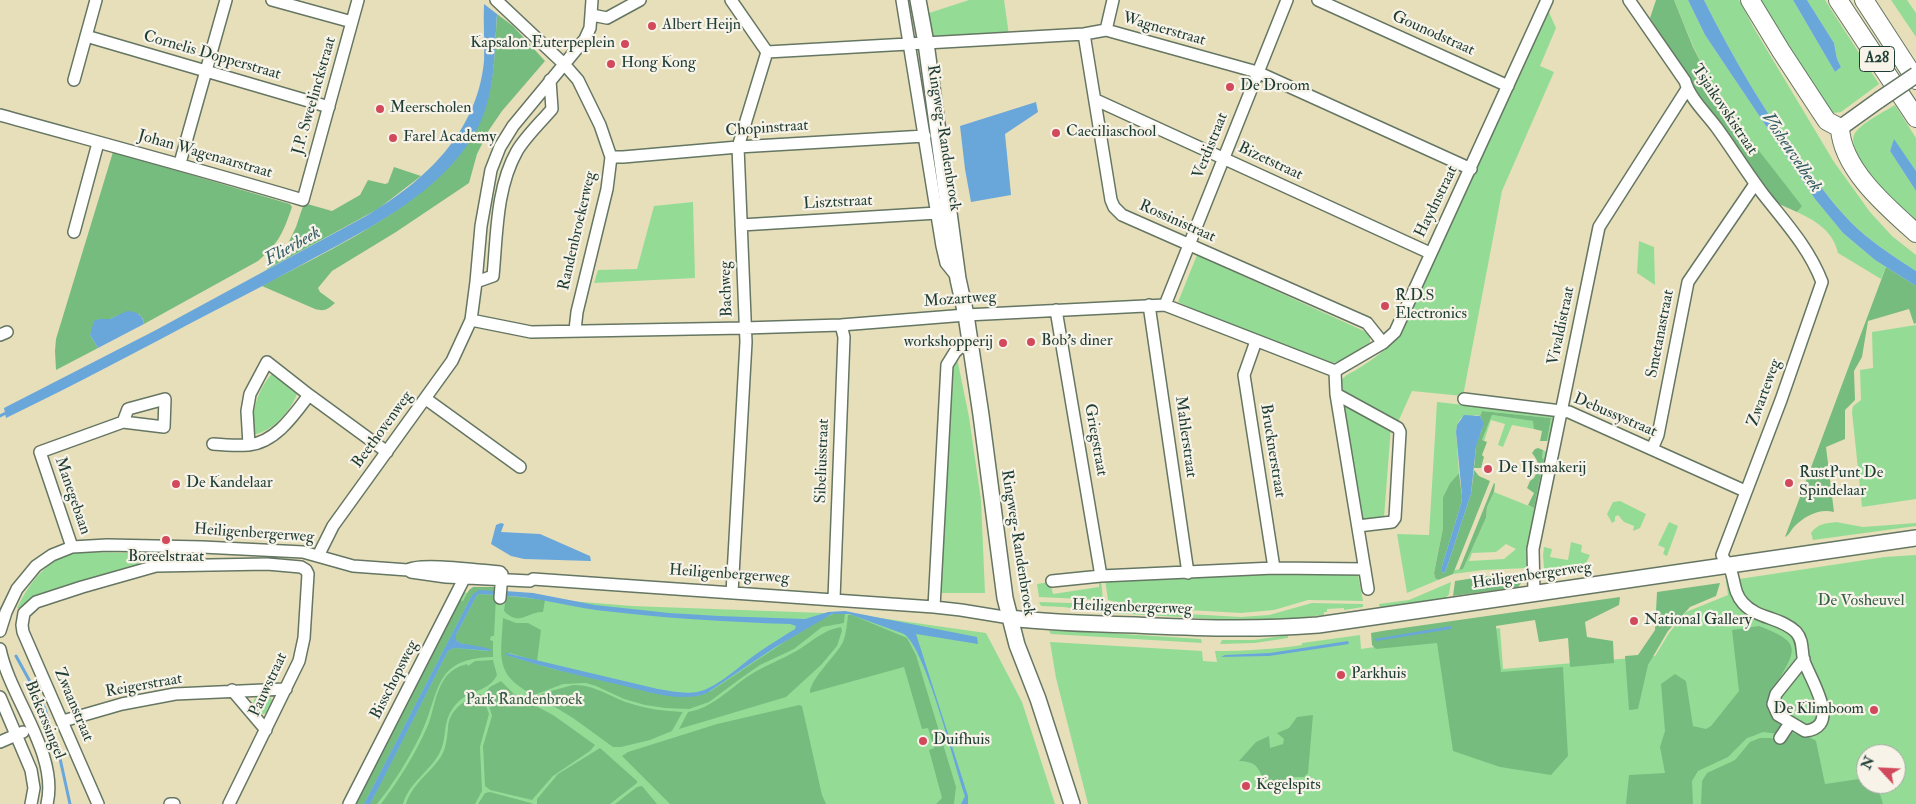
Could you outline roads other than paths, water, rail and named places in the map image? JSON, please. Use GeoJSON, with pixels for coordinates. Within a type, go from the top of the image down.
{"type":"FeatureCollection","features":[{"type":"Feature","properties":{"kind":"highway"},"geometry":{"type":"LineString","coordinates":[[1750,0],[1818,109],[1827,120],[1840,128],[1840,141],[1852,163],[1886,206],[1916,233]]}},
{"type":"Feature","properties":{"kind":"highway","name":"A28"},"geometry":{"type":"LineString","coordinates":[[1838,0],[1916,118]]}},
{"type":"Feature","properties":{"kind":"highway","name":"A28"},"geometry":{"type":"LineString","coordinates":[[1864,0],[1916,80]]}},
{"type":"Feature","properties":{"kind":"main road","name":"Ringweg-Randenbroek"},"geometry":{"type":"LineString","coordinates":[[918,0],[926,43],[958,279],[966,315],[1005,598],[1072,804]]}},
{"type":"Feature","properties":{"kind":"main road"},"geometry":{"type":"LineString","coordinates":[[1840,128],[1916,75]]}},
{"type":"Feature","properties":{"kind":"main road","name":"Heiligenbergerweg"},"geometry":{"type":"LineString","coordinates":[[1010,618],[1038,622],[1200,628],[1330,624],[1534,593],[1586,587],[1727,564],[1916,538]]}},
{"type":"Feature","properties":{"kind":"street"},"geometry":{"type":"LineString","coordinates":[[180,163],[226,0]]}},
{"type":"Feature","properties":{"kind":"street"},"geometry":{"type":"LineString","coordinates":[[272,0],[352,22]]}},
{"type":"Feature","properties":{"kind":"street","name":"J.P. Sweelinckstraat"},"geometry":{"type":"LineString","coordinates":[[303,200],[358,0]]}},
{"type":"Feature","properties":{"kind":"street","name":"Randenbroekerweg"},"geometry":{"type":"LineString","coordinates":[[496,0],[564,64],[582,88],[600,125],[611,157],[607,189],[577,312],[575,330]]}},
{"type":"Feature","properties":{"kind":"street","name":"Beethovenweg"},"geometry":{"type":"LineString","coordinates":[[318,556],[333,526],[452,361],[471,320],[481,226],[491,170],[500,147],[513,126],[585,39],[590,28],[592,0]]}},
{"type":"Feature","properties":{"kind":"street"},"geometry":{"type":"LineString","coordinates":[[592,16],[606,18],[640,0]]}},
{"type":"Feature","properties":{"kind":"street"},"geometry":{"type":"LineString","coordinates":[[731,0],[767,52]]}},
{"type":"Feature","properties":{"kind":"street","name":"Ringweg-Randenbroek"},"geometry":{"type":"LineString","coordinates":[[902,0],[946,263],[958,279]]}},
{"type":"Feature","properties":{"kind":"street"},"geometry":{"type":"LineString","coordinates":[[1106,30],[1113,0]]}},
{"type":"Feature","properties":{"kind":"street","name":"Verdistraat"},"geometry":{"type":"LineString","coordinates":[[1165,305],[1287,0]]}},
{"type":"Feature","properties":{"kind":"street","name":"Gounodstraat"},"geometry":{"type":"LineString","coordinates":[[1318,0],[1508,86]]}},
{"type":"Feature","properties":{"kind":"street","name":"Haydnstraat"},"geometry":{"type":"LineString","coordinates":[[1335,372],[1383,343],[1395,332],[1547,0]]}},
{"type":"Feature","properties":{"kind":"street","name":"Tsjaikovskistraat"},"geometry":{"type":"LineString","coordinates":[[1629,0],[1686,81],[1687,89],[1717,128],[1755,184],[1796,236]]}},
{"type":"Feature","properties":{"kind":"street"},"geometry":{"type":"LineString","coordinates":[[74,80],[93,1]]}},
{"type":"Feature","properties":{"kind":"street","name":"Wagnerstraat"},"geometry":{"type":"LineString","coordinates":[[767,52],[1084,34],[1106,30],[1257,72],[1471,169]]}},
{"type":"Feature","properties":{"kind":"street","name":"Rossinistraat"},"geometry":{"type":"LineString","coordinates":[[1084,34],[1111,200],[1114,207],[1122,215],[1367,323],[1383,343]]}},
{"type":"Feature","properties":{"kind":"street","name":"Cornelis Dopperstraat"},"geometry":{"type":"LineString","coordinates":[[86,36],[329,107]]}},
{"type":"Feature","properties":{"kind":"street","name":"Bachweg"},"geometry":{"type":"LineString","coordinates":[[732,593],[746,342],[738,147],[767,52]]}},
{"type":"Feature","properties":{"kind":"street"},"geometry":{"type":"LineString","coordinates":[[476,282],[493,276],[502,191],[506,177],[518,150],[552,109],[550,80]]}},
{"type":"Feature","properties":{"kind":"street","name":"Vivaldistraat"},"geometry":{"type":"LineString","coordinates":[[1534,593],[1533,550],[1599,228],[1687,89]]}},
{"type":"Feature","properties":{"kind":"street","name":"Bizetstraat"},"geometry":{"type":"LineString","coordinates":[[1096,100],[1430,253]]}},
{"type":"Feature","properties":{"kind":"street","name":"Johan Wagenaarstraat"},"geometry":{"type":"LineString","coordinates":[[0,115],[98,143],[180,163],[303,200]]}},
{"type":"Feature","properties":{"kind":"street","name":"Chopinstraat"},"geometry":{"type":"LineString","coordinates":[[611,157],[738,147],[925,136]]}},
{"type":"Feature","properties":{"kind":"street"},"geometry":{"type":"LineString","coordinates":[[74,232],[98,143]]}},
{"type":"Feature","properties":{"kind":"street","name":"Smetanastraat"},"geometry":{"type":"LineString","coordinates":[[1652,449],[1658,435],[1688,282],[1755,184]]}},
{"type":"Feature","properties":{"kind":"street","name":"Lisztstraat"},"geometry":{"type":"LineString","coordinates":[[741,225],[938,213]]}},
{"type":"Feature","properties":{"kind":"street","name":"Zwarteweg"},"geometry":{"type":"LineString","coordinates":[[1727,564],[1722,557],[1723,549],[1780,400],[1822,282],[1815,264],[1796,236]]}},
{"type":"Feature","properties":{"kind":"street","name":"Mahlerstraat"},"geometry":{"type":"LineString","coordinates":[[1148,305],[1188,573]]}},
{"type":"Feature","properties":{"kind":"street","name":"Mozartweg"},"geometry":{"type":"LineString","coordinates":[[575,330],[841,325],[966,315],[1165,305],[1335,372]]}},
{"type":"Feature","properties":{"kind":"street","name":"Griegstraat"},"geometry":{"type":"LineString","coordinates":[[1056,310],[1101,576]]}},
{"type":"Feature","properties":{"kind":"street"},"geometry":{"type":"LineString","coordinates":[[471,320],[531,332],[575,330]]}},
{"type":"Feature","properties":{"kind":"street","name":"Sibeliusstraat"},"geometry":{"type":"LineString","coordinates":[[834,599],[844,337],[841,325]]}},
{"type":"Feature","properties":{"kind":"street"},"geometry":{"type":"LineString","coordinates":[[934,607],[947,365],[955,352],[969,339]]}},
{"type":"Feature","properties":{"kind":"street","name":"Brucknerstraat"},"geometry":{"type":"LineString","coordinates":[[1256,341],[1244,375],[1274,568]]}},
{"type":"Feature","properties":{"kind":"street"},"geometry":{"type":"LineString","coordinates":[[248,445],[247,411],[250,394],[267,362],[387,452]]}},
{"type":"Feature","properties":{"kind":"street"},"geometry":{"type":"LineString","coordinates":[[1335,372],[1336,394],[1368,589]]}},
{"type":"Feature","properties":{"kind":"street"},"geometry":{"type":"LineString","coordinates":[[1336,394],[1398,428],[1400,432],[1394,518],[1392,522],[1358,526]]}},
{"type":"Feature","properties":{"kind":"street"},"geometry":{"type":"LineString","coordinates":[[212,444],[248,445],[268,440],[295,414],[309,395]]}},
{"type":"Feature","properties":{"kind":"street"},"geometry":{"type":"LineString","coordinates":[[426,399],[520,467]]}},
{"type":"Feature","properties":{"kind":"street","name":"Debussystraat"},"geometry":{"type":"LineString","coordinates":[[1464,399],[1569,412],[1745,491]]}},
{"type":"Feature","properties":{"kind":"street","name":"Manegebaan"},"geometry":{"type":"LineString","coordinates":[[72,547],[40,452],[123,422]]}},
{"type":"Feature","properties":{"kind":"street"},"geometry":{"type":"LineString","coordinates":[[156,546],[156,566]]}},
{"type":"Feature","properties":{"kind":"street","name":"Heiligenbergerweg"},"geometry":{"type":"LineString","coordinates":[[0,631],[6,612],[17,589],[36,566],[52,555],[72,547],[156,546],[303,552],[353,566],[408,570],[412,567],[431,567],[467,574],[501,585],[530,577],[533,580],[934,607],[1010,618]]}},
{"type":"Feature","properties":{"kind":"street","name":"Heiligenbergerweg"},"geometry":{"type":"LineString","coordinates":[[22,618],[24,613],[36,602],[156,566],[267,564],[301,567],[308,572]]}},
{"type":"Feature","properties":{"kind":"street"},"geometry":{"type":"LineString","coordinates":[[1727,564],[1731,569],[1736,594],[1743,603],[1756,613],[1784,624],[1795,632],[1802,642],[1804,659],[1822,702],[1822,718],[1817,726],[1809,731],[1800,730],[1775,711],[1773,700],[1788,677],[1804,659]]}},
{"type":"Feature","properties":{"kind":"street","name":"Heiligenbergerweg"},"geometry":{"type":"LineString","coordinates":[[1052,581],[1101,576],[1274,568],[1365,569]]}},
{"type":"Feature","properties":{"kind":"street","name":"Pauwstraat"},"geometry":{"type":"LineString","coordinates":[[229,804],[296,670],[302,650],[306,625],[308,572]]}},
{"type":"Feature","properties":{"kind":"street","name":"Bisschopsweg"},"geometry":{"type":"LineString","coordinates":[[349,804],[467,574]]}},
{"type":"Feature","properties":{"kind":"street","name":"Zwaanstraat"},"geometry":{"type":"LineString","coordinates":[[22,618],[23,632],[98,804]]}},
{"type":"Feature","properties":{"kind":"street","name":"Blekerssingel"},"geometry":{"type":"LineString","coordinates":[[0,649],[3,673],[32,728],[46,766],[50,784],[47,804]]}},
{"type":"Feature","properties":{"kind":"street","name":"Reigerstraat"},"geometry":{"type":"LineString","coordinates":[[63,721],[122,704],[175,694],[286,689]]}},
{"type":"Feature","properties":{"kind":"street"},"geometry":{"type":"LineString","coordinates":[[232,690],[266,730]]}},
{"type":"Feature","properties":{"kind":"street","name":"Blekerssingel"},"geometry":{"type":"LineString","coordinates":[[0,696],[31,770],[34,788],[31,804]]}},
{"type":"Feature","properties":{"kind":"street"},"geometry":{"type":"LineString","coordinates":[[1780,738],[1790,723]]}},
{"type":"Feature","properties":{"kind":"street"},"geometry":{"type":"LineString","coordinates":[[0,742],[32,728]]}},
{"type":"Feature","properties":{"kind":"water","name":"Vosheuvelbeek"},"geometry":{"type":"Polygon","coordinates":[[[1688,0],[1704,0],[1727,45],[1766,109],[1794,151],[1829,197],[1843,214],[1866,236],[1916,271],[1916,286],[1875,260],[1843,233],[1815,199],[1705,35],[1688,0]]]}},
{"type":"Feature","properties":{"kind":"water"},"geometry":{"type":"Polygon","coordinates":[[[1793,0],[1807,0],[1834,43],[1837,59],[1841,67],[1835,72],[1793,0]]]}},
{"type":"Feature","properties":{"kind":"water"},"geometry":{"type":"Polygon","coordinates":[[[484,4],[497,14],[493,76],[486,106],[474,135],[459,156],[423,191],[381,221],[252,292],[6,418],[4,408],[156,330],[366,216],[388,202],[427,171],[459,132],[471,111],[479,87],[484,61],[484,4]]]}},
{"type":"Feature","properties":{"kind":"water"},"geometry":{"type":"Polygon","coordinates":[[[1036,102],[1038,112],[1005,134],[1011,195],[971,202],[960,126],[1036,102]]]}},
{"type":"Feature","properties":{"kind":"water"},"geometry":{"type":"Polygon","coordinates":[[[1894,139],[1916,171],[1916,191],[1890,151],[1894,139]]]}},
{"type":"Feature","properties":{"kind":"water"},"geometry":{"type":"Polygon","coordinates":[[[127,311],[138,314],[144,324],[98,348],[90,335],[94,321],[110,319],[127,311]]]}},
{"type":"Feature","properties":{"kind":"water"},"geometry":{"type":"Polygon","coordinates":[[[1464,415],[1480,416],[1484,423],[1476,447],[1471,494],[1445,573],[1442,572],[1442,566],[1462,496],[1456,432],[1457,425],[1464,415]]]}},
{"type":"Feature","properties":{"kind":"water"},"geometry":{"type":"Polygon","coordinates":[[[504,524],[501,532],[540,534],[590,556],[591,561],[524,559],[511,556],[491,544],[496,525],[504,524]]]}},
{"type":"Feature","properties":{"kind":"water"},"geometry":{"type":"Polygon","coordinates":[[[479,590],[496,591],[495,595],[478,594],[456,635],[456,640],[460,643],[487,648],[491,651],[454,648],[448,651],[370,804],[364,804],[472,595],[479,590]]]}},
{"type":"Feature","properties":{"kind":"water"},"geometry":{"type":"Polygon","coordinates":[[[505,591],[533,593],[595,605],[719,616],[805,619],[828,612],[845,611],[977,637],[978,644],[916,634],[968,796],[968,804],[961,804],[965,796],[930,684],[921,661],[904,634],[849,614],[832,614],[774,648],[707,693],[696,696],[673,697],[576,675],[505,654],[658,689],[692,693],[705,690],[721,681],[759,652],[795,629],[796,626],[790,624],[717,621],[596,610],[529,598],[506,596],[505,591]]]}},
{"type":"Feature","properties":{"kind":"water"},"geometry":{"type":"Polygon","coordinates":[[[1451,626],[1451,629],[1376,641],[1374,639],[1451,626]]]}},
{"type":"Feature","properties":{"kind":"water"},"geometry":{"type":"Polygon","coordinates":[[[1348,641],[1349,644],[1269,656],[1221,657],[1225,655],[1270,653],[1348,641]]]}},
{"type":"Feature","properties":{"kind":"waterway","name":"Flierbeek"},"geometry":{"type":"LineString","coordinates":[[0,416],[8,412]]}},
{"type":"Feature","properties":{"kind":"waterway"},"geometry":{"type":"LineString","coordinates":[[16,656],[45,709],[59,754],[70,804]]}},
{"type":"Feature","properties":{"kind":"place","name":"Albert Heijn"},"geometry":{"type":"Point","coordinates":[652,26]}},
{"type":"Feature","properties":{"kind":"place","name":"Kapsalon Euterpeplein"},"geometry":{"type":"Point","coordinates":[625,44]}},
{"type":"Feature","properties":{"kind":"place","name":"Hong Kong"},"geometry":{"type":"Point","coordinates":[611,64]}},
{"type":"Feature","properties":{"kind":"place","name":"De Droom"},"geometry":{"type":"Point","coordinates":[1230,87]}},
{"type":"Feature","properties":{"kind":"place","name":"Meerscholen"},"geometry":{"type":"Point","coordinates":[380,109]}},
{"type":"Feature","properties":{"kind":"place","name":"Caeciliaschool"},"geometry":{"type":"Point","coordinates":[1056,133]}},
{"type":"Feature","properties":{"kind":"place","name":"Farel Academy"},"geometry":{"type":"Point","coordinates":[393,138]}},
{"type":"Feature","properties":{"kind":"place","name":"R.D.S Electronics"},"geometry":{"type":"Point","coordinates":[1385,306]}},
{"type":"Feature","properties":{"kind":"place","name":"Bob's diner"},"geometry":{"type":"Point","coordinates":[1031,342]}},
{"type":"Feature","properties":{"kind":"place","name":"workshopperij"},"geometry":{"type":"Point","coordinates":[1003,343]}},
{"type":"Feature","properties":{"kind":"place","name":"De IJsmakerij"},"geometry":{"type":"Point","coordinates":[1488,469]}},
{"type":"Feature","properties":{"kind":"place","name":"RustPunt De Spindelaar"},"geometry":{"type":"Point","coordinates":[1789,483]}},
{"type":"Feature","properties":{"kind":"place","name":"De Kandelaar"},"geometry":{"type":"Point","coordinates":[176,484]}},
{"type":"Feature","properties":{"kind":"place","name":"Boreelstraat"},"geometry":{"type":"Point","coordinates":[166,540]}},
{"type":"Feature","properties":{"kind":"place","name":"National Gallery"},"geometry":{"type":"Point","coordinates":[1634,621]}},
{"type":"Feature","properties":{"kind":"place","name":"Parkhuis"},"geometry":{"type":"Point","coordinates":[1341,675]}},
{"type":"Feature","properties":{"kind":"place","name":"De Klimboom"},"geometry":{"type":"Point","coordinates":[1874,710]}},
{"type":"Feature","properties":{"kind":"place","name":"Duifhuis"},"geometry":{"type":"Point","coordinates":[923,741]}},
{"type":"Feature","properties":{"kind":"place","name":"Kegelspits"},"geometry":{"type":"Point","coordinates":[1246,786]}},
{"type":"Feature","properties":{"kind":"park label","name":"De Vosheuvel"},"geometry":{"type":"Point","coordinates":[1861,602]}},
{"type":"Feature","properties":{"kind":"park label","name":"Park Randenbroek"},"geometry":{"type":"Point","coordinates":[524,701]}}]}
